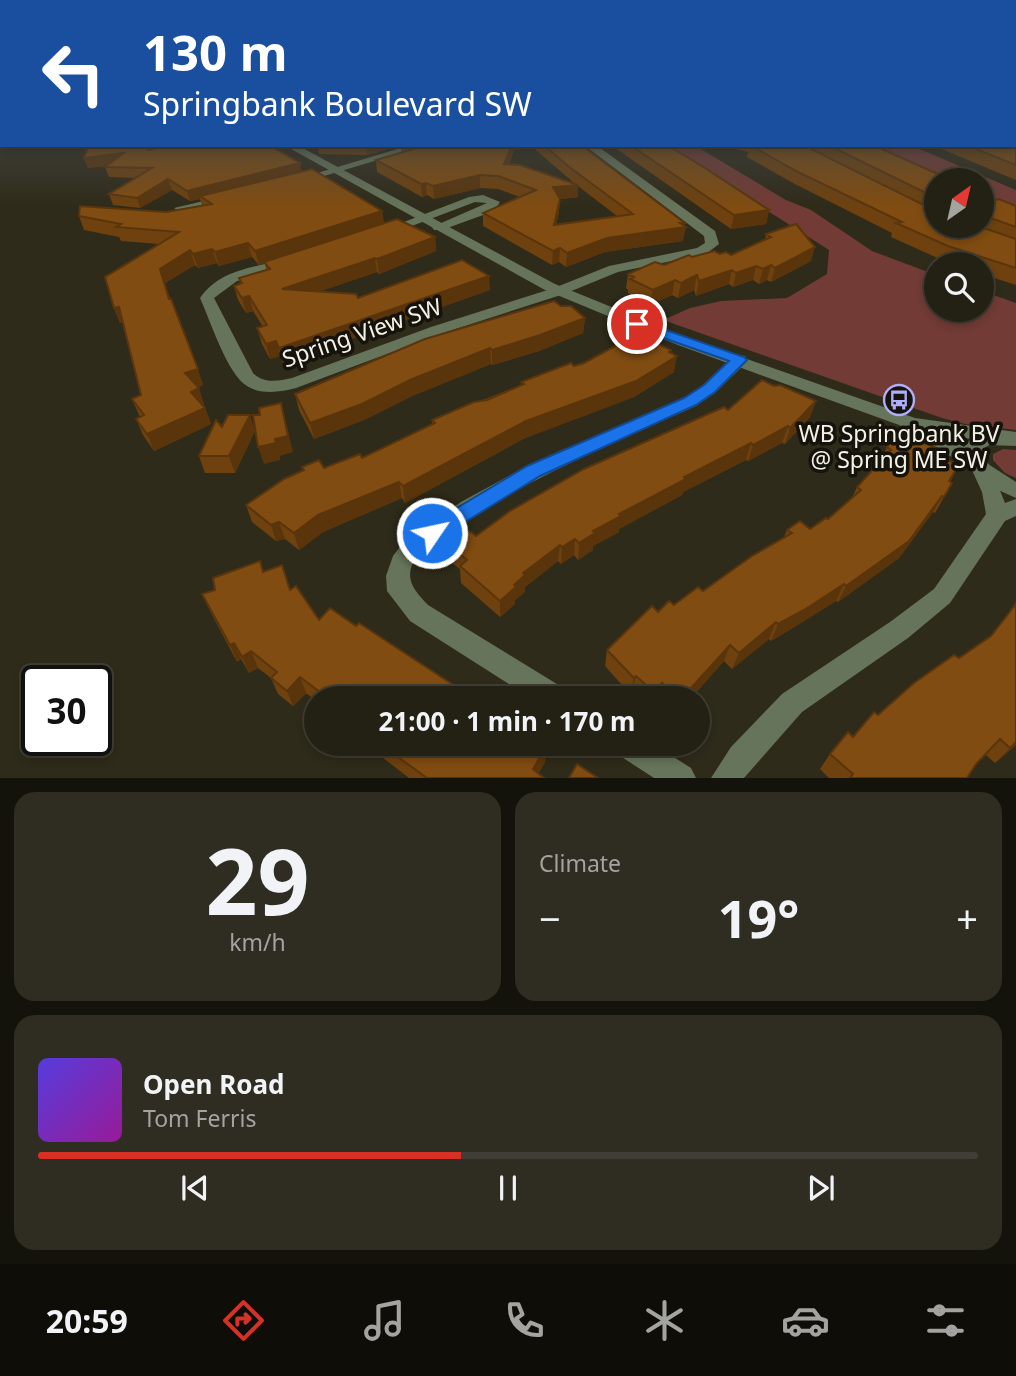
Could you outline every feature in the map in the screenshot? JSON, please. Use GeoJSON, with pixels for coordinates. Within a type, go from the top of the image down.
{"type":"FeatureCollection","features":[{"type":"Feature","properties":{"kind":"street"},"geometry":{"type":"LineString","coordinates":[[293,147],[559,292],[616,316],[906,421],[1016,439]]}},
{"type":"Feature","properties":{"kind":"street"},"geometry":{"type":"LineString","coordinates":[[292,182],[416,147]]}},
{"type":"Feature","properties":{"kind":"street"},"geometry":{"type":"LineString","coordinates":[[559,292],[632,263],[701,251],[710,246],[713,240],[710,234],[592,147]]}},
{"type":"Feature","properties":{"kind":"street"},"geometry":{"type":"LineString","coordinates":[[180,208],[242,195]]}},
{"type":"Feature","properties":{"kind":"street"},"geometry":{"type":"LineString","coordinates":[[372,236],[473,199],[488,198],[494,202],[490,208],[438,227]]}},
{"type":"Feature","properties":{"kind":"street","name":"Spring View SW"},"geometry":{"type":"LineString","coordinates":[[300,260],[225,282],[211,290],[207,298],[244,375],[258,385],[274,387],[296,383],[437,330],[559,292]]}},
{"type":"Feature","properties":{"kind":"street"},"geometry":{"type":"LineString","coordinates":[[536,686],[419,613],[400,591],[398,576],[404,556],[414,545],[468,508],[534,471],[690,402],[709,389],[739,360]]}},
{"type":"Feature","properties":{"kind":"street"},"geometry":{"type":"LineString","coordinates":[[906,421],[979,466],[996,481],[1016,490]]}},
{"type":"Feature","properties":{"kind":"street"},"geometry":{"type":"LineString","coordinates":[[726,778],[741,757],[792,703],[907,625],[942,596],[1006,511],[992,492],[973,447],[985,438],[995,437]]}},
{"type":"Feature","properties":{"kind":"street"},"geometry":{"type":"LineString","coordinates":[[646,756],[681,778]]}},
{"type":"Feature","properties":{"kind":"shaded area"},"geometry":{"type":"Polygon","coordinates":[[[667,147],[697,147],[786,200],[811,210],[872,251],[924,270],[924,322],[994,322],[994,295],[1016,303],[1016,430],[965,424],[942,418],[663,320],[690,308],[721,301],[787,298],[827,274],[829,250],[667,147]]]}},
{"type":"Feature","properties":{"kind":"shaded area"},"geometry":{"type":"Polygon","coordinates":[[[875,147],[915,147],[964,168],[924,169],[875,147]]]}},
{"type":"Feature","properties":{"kind":"shaded area"},"geometry":{"type":"Polygon","coordinates":[[[994,181],[1016,190],[1016,212],[994,202],[994,181]]]}},
{"type":"Feature","properties":{"kind":"shaded area"},"geometry":{"type":"Polygon","coordinates":[[[1003,449],[1016,450],[1016,478],[1005,473],[993,460],[993,454],[1003,449]]]}},
{"type":"Feature","properties":{"kind":"building"},"geometry":{"type":"Polygon","coordinates":[[[88,147],[145,147],[149,150],[160,147],[272,147],[300,163],[187,191],[168,179],[137,198],[109,194],[152,168],[105,167],[124,153],[84,158],[88,147]]]}},
{"type":"Feature","properties":{"kind":"building"},"geometry":{"type":"Polygon","coordinates":[[[420,147],[511,147],[504,164],[520,165],[578,185],[553,187],[560,199],[554,225],[633,214],[546,147],[584,147],[685,223],[680,223],[686,227],[607,238],[567,253],[560,248],[553,251],[483,213],[536,190],[498,176],[480,175],[433,186],[421,184],[376,160],[420,147]]]}},
{"type":"Feature","properties":{"kind":"building"},"geometry":{"type":"Polygon","coordinates":[[[633,147],[670,147],[769,210],[734,215],[633,147]]]}},
{"type":"Feature","properties":{"kind":"building"},"geometry":{"type":"Polygon","coordinates":[[[754,147],[807,147],[924,205],[924,235],[896,223],[902,222],[796,171],[754,147]]]}},
{"type":"Feature","properties":{"kind":"building"},"geometry":{"type":"Polygon","coordinates":[[[832,147],[877,147],[924,168],[924,192],[832,147]]]}},
{"type":"Feature","properties":{"kind":"building"},"geometry":{"type":"Polygon","coordinates":[[[971,147],[1016,147],[1016,165],[971,147]]]}},
{"type":"Feature","properties":{"kind":"building"},"geometry":{"type":"Polygon","coordinates":[[[312,169],[382,211],[255,251],[248,243],[215,252],[212,249],[193,254],[190,250],[160,269],[169,299],[198,369],[185,373],[199,388],[191,392],[205,408],[147,434],[136,419],[144,415],[132,399],[141,395],[119,307],[114,308],[105,277],[179,232],[116,227],[121,224],[79,216],[80,206],[166,212],[212,204],[200,196],[312,169]]]}},
{"type":"Feature","properties":{"kind":"building"},"geometry":{"type":"Polygon","coordinates":[[[994,199],[1016,206],[1016,227],[994,219],[994,199]]]}},
{"type":"Feature","properties":{"kind":"building"},"geometry":{"type":"Polygon","coordinates":[[[397,219],[435,237],[377,259],[282,289],[356,294],[358,298],[462,260],[489,276],[279,348],[276,341],[266,344],[257,328],[267,325],[249,296],[242,298],[234,286],[242,283],[239,278],[270,269],[264,262],[397,219]]]}},
{"type":"Feature","properties":{"kind":"building"},"geometry":{"type":"Polygon","coordinates":[[[796,224],[815,247],[775,268],[771,265],[763,269],[756,266],[736,273],[732,270],[699,281],[697,275],[681,283],[675,280],[653,290],[630,279],[634,277],[628,274],[655,262],[664,265],[689,255],[692,257],[714,251],[731,255],[771,237],[766,234],[796,224]]]}},
{"type":"Feature","properties":{"kind":"building"},"geometry":{"type":"Polygon","coordinates":[[[994,231],[1016,239],[1016,268],[994,261],[994,252],[967,252],[930,238],[994,238],[994,231]]]}},
{"type":"Feature","properties":{"kind":"building"},"geometry":{"type":"Polygon","coordinates":[[[554,301],[561,306],[571,306],[585,318],[540,335],[492,350],[490,348],[410,380],[362,404],[310,423],[295,394],[425,339],[554,301]]]}},
{"type":"Feature","properties":{"kind":"building"},"geometry":{"type":"Polygon","coordinates":[[[642,336],[671,350],[669,352],[677,356],[636,381],[526,421],[403,486],[399,482],[318,515],[294,533],[279,522],[271,525],[246,505],[284,479],[304,470],[302,467],[319,460],[324,468],[360,454],[362,458],[435,423],[432,420],[474,402],[487,400],[524,384],[521,382],[571,363],[574,366],[584,363],[617,345],[624,348],[642,336]]]}},
{"type":"Feature","properties":{"kind":"building"},"geometry":{"type":"Polygon","coordinates":[[[762,380],[816,401],[790,428],[788,426],[753,445],[751,443],[684,477],[686,479],[619,514],[621,516],[593,531],[595,533],[579,543],[575,539],[562,547],[560,545],[523,573],[525,575],[514,585],[516,587],[500,601],[460,566],[467,560],[451,546],[470,531],[476,536],[510,511],[584,469],[724,407],[728,410],[762,380]]]}},
{"type":"Feature","properties":{"kind":"building"},"geometry":{"type":"Polygon","coordinates":[[[281,403],[288,436],[275,439],[276,443],[258,447],[253,415],[260,415],[259,408],[281,403]]]}},
{"type":"Feature","properties":{"kind":"building"},"geometry":{"type":"Polygon","coordinates":[[[228,415],[250,415],[229,456],[199,456],[216,420],[222,427],[228,415]]]}},
{"type":"Feature","properties":{"kind":"building"},"geometry":{"type":"Polygon","coordinates":[[[898,431],[945,452],[941,457],[959,465],[949,481],[952,483],[944,497],[942,496],[909,541],[846,586],[844,584],[778,624],[776,622],[739,653],[730,645],[693,686],[665,686],[662,683],[659,686],[647,686],[636,676],[634,678],[607,650],[652,606],[658,612],[669,601],[674,605],[698,587],[703,591],[752,556],[792,533],[787,530],[800,521],[810,529],[828,519],[861,490],[857,487],[891,450],[887,447],[898,431]]]}},
{"type":"Feature","properties":{"kind":"building"},"geometry":{"type":"Polygon","coordinates":[[[260,561],[263,572],[282,565],[290,590],[296,586],[319,620],[330,608],[356,626],[359,623],[455,686],[312,686],[300,677],[287,691],[271,678],[277,672],[251,651],[242,657],[234,643],[230,645],[202,594],[215,590],[213,578],[260,561]]]}},
{"type":"Feature","properties":{"kind":"building"},"geometry":{"type":"Polygon","coordinates":[[[1016,604],[1016,742],[1010,748],[1000,739],[976,764],[967,778],[850,778],[853,774],[830,754],[848,732],[853,737],[874,712],[878,715],[914,683],[954,655],[959,658],[991,636],[1016,604]]]}},
{"type":"Feature","properties":{"kind":"building"},"geometry":{"type":"Polygon","coordinates":[[[397,756],[541,756],[533,769],[544,778],[427,778],[397,756]]]}},
{"type":"Feature","properties":{"kind":"building"},"geometry":{"type":"Polygon","coordinates":[[[577,764],[598,778],[569,778],[577,764]]]}},
{"type":"Feature","properties":{"kind":"place","name":"WB Springbank BV @ Spring ME SW"},"geometry":{"type":"Point","coordinates":[899,400]}},
{"type":"Feature","properties":{"kind":"route"},"geometry":{"type":"LineString","coordinates":[[432,533],[468,508],[534,471],[690,402],[726,375],[739,360],[637,324]]}}]}
